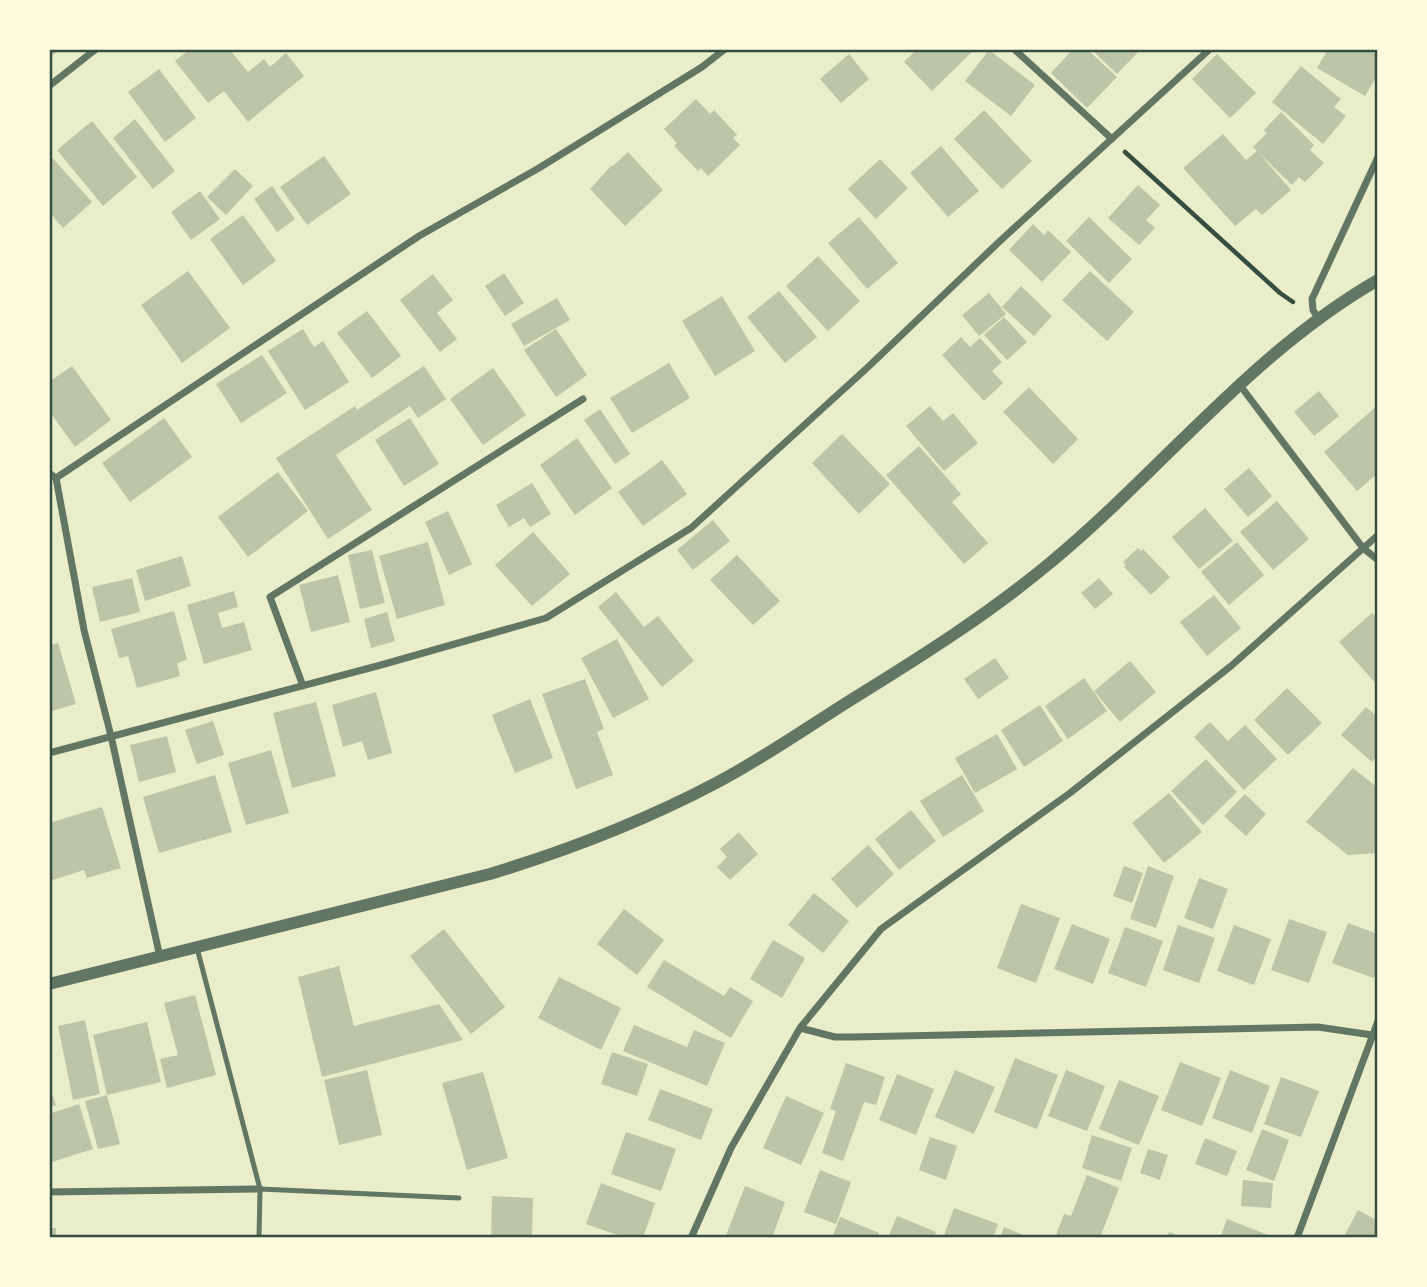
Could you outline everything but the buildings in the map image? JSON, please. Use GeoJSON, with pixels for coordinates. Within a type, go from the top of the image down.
{"type":"FeatureCollection","features":[{"type":"Feature","properties":{"kind":"street"},"geometry":{"type":"LineString","coordinates":[[49,86],[96,49]]}},
{"type":"Feature","properties":{"kind":"street"},"geometry":{"type":"LineString","coordinates":[[56,478],[419,236],[539,168],[702,67],[725,49]]}},
{"type":"Feature","properties":{"kind":"street"},"geometry":{"type":"LineString","coordinates":[[1014,49],[1112,139]]}},
{"type":"Feature","properties":{"kind":"street"},"geometry":{"type":"LineString","coordinates":[[49,753],[546,618],[691,528],[1210,49]]}},
{"type":"Feature","properties":{"kind":"street"},"geometry":{"type":"LineString","coordinates":[[1316,314],[1312,299],[1378,157]]}},
{"type":"Feature","properties":{"kind":"street"},"geometry":{"type":"LineString","coordinates":[[49,984],[490,874],[608,834],[719,782],[892,674],[1000,601],[1050,563],[1316,314],[1378,280]]}},
{"type":"Feature","properties":{"kind":"street"},"geometry":{"type":"LineString","coordinates":[[1239,384],[1363,548],[1378,560]]}},
{"type":"Feature","properties":{"kind":"street"},"geometry":{"type":"LineString","coordinates":[[303,686],[270,597],[583,399]]}},
{"type":"Feature","properties":{"kind":"street"},"geometry":{"type":"LineString","coordinates":[[49,473],[56,478],[83,630],[111,736],[160,957]]}},
{"type":"Feature","properties":{"kind":"street"},"geometry":{"type":"LineString","coordinates":[[691,1238],[731,1148],[800,1028],[881,929],[1070,793],[1210,683],[1378,535]]}},
{"type":"Feature","properties":{"kind":"street"},"geometry":{"type":"LineString","coordinates":[[1297,1238],[1378,1021]]}},
{"type":"Feature","properties":{"kind":"street"},"geometry":{"type":"LineString","coordinates":[[800,1028],[835,1037],[1318,1027],[1372,1035]]}},
{"type":"Feature","properties":{"kind":"street"},"geometry":{"type":"LineString","coordinates":[[49,1192],[260,1189]]}},
{"type":"Feature","properties":{"kind":"lane"},"geometry":{"type":"LineString","coordinates":[[196,947],[260,1189],[259,1238]]}},
{"type":"Feature","properties":{"kind":"lane"},"geometry":{"type":"LineString","coordinates":[[260,1189],[459,1198]]}},
{"type":"Feature","properties":{"kind":"path"},"geometry":{"type":"LineString","coordinates":[[1112,139],[1280,293],[1316,314]]}}]}
